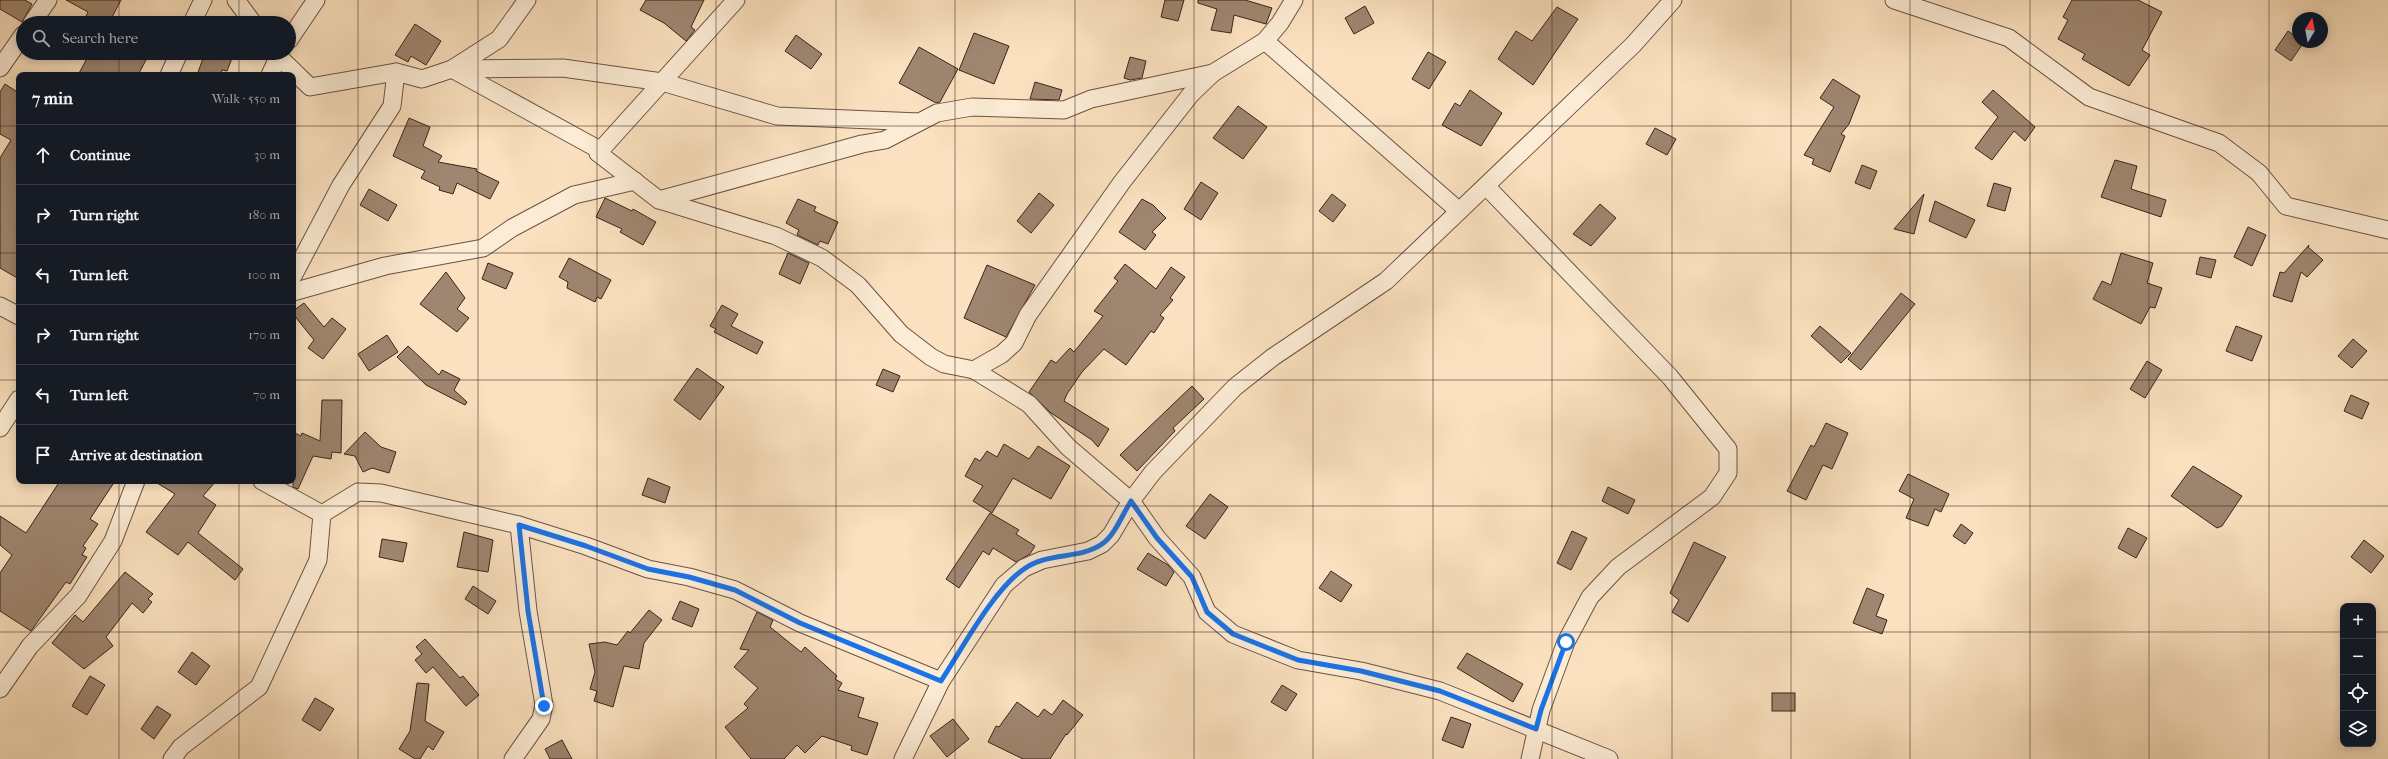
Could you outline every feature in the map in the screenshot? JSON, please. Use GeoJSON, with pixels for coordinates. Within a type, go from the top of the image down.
{"type":"FeatureCollection","features":[{"type":"Feature","properties":{"kind":"street"},"geometry":{"type":"LineString","coordinates":[[37,16],[48,0]]}},
{"type":"Feature","properties":{"kind":"street"},"geometry":{"type":"LineString","coordinates":[[195,16],[202,0]]}},
{"type":"Feature","properties":{"kind":"street"},"geometry":{"type":"LineString","coordinates":[[236,0],[248,16]]}},
{"type":"Feature","properties":{"kind":"street"},"geometry":{"type":"LineString","coordinates":[[296,30],[316,0]]}},
{"type":"Feature","properties":{"kind":"street"},"geometry":{"type":"LineString","coordinates":[[296,73],[310,87],[396,72],[422,79],[452,69],[499,39],[527,0]]}},
{"type":"Feature","properties":{"kind":"street"},"geometry":{"type":"LineString","coordinates":[[598,153],[736,0]]}},
{"type":"Feature","properties":{"kind":"street"},"geometry":{"type":"LineString","coordinates":[[974,370],[1002,354],[1014,343],[1028,315],[1122,182],[1191,94],[1213,73],[1265,41],[1280,23],[1294,0]]}},
{"type":"Feature","properties":{"kind":"street"},"geometry":{"type":"LineString","coordinates":[[903,759],[941,681],[1004,585],[1024,568],[1042,560],[1088,551],[1102,544],[1111,535],[1131,501],[1170,452],[1235,387],[1273,357],[1386,281],[1633,45],[1673,0]]}},
{"type":"Feature","properties":{"kind":"street"},"geometry":{"type":"LineString","coordinates":[[1894,0],[2009,38],[2088,97],[2219,143],[2259,174],[2286,206],[2388,230]]}},
{"type":"Feature","properties":{"kind":"street"},"geometry":{"type":"LineString","coordinates":[[1265,41],[1459,211]]}},
{"type":"Feature","properties":{"kind":"street"},"geometry":{"type":"LineString","coordinates":[[0,68],[16,46]]}},
{"type":"Feature","properties":{"kind":"street"},"geometry":{"type":"LineString","coordinates":[[170,72],[176,60]]}},
{"type":"Feature","properties":{"kind":"street"},"geometry":{"type":"LineString","coordinates":[[271,72],[276,60]]}},
{"type":"Feature","properties":{"kind":"street"},"geometry":{"type":"LineString","coordinates":[[284,60],[295,72]]}},
{"type":"Feature","properties":{"kind":"street"},"geometry":{"type":"LineString","coordinates":[[452,69],[563,68],[662,82],[777,116],[919,122]]}},
{"type":"Feature","properties":{"kind":"street"},"geometry":{"type":"LineString","coordinates":[[452,69],[598,149],[598,153],[659,200],[776,236],[822,258],[858,286],[901,334],[931,357],[944,364],[974,370],[1030,404],[1068,447],[1131,501],[1157,538],[1192,577],[1207,612],[1233,634],[1298,660],[1361,671],[1440,691],[1609,759]]}},
{"type":"Feature","properties":{"kind":"street"},"geometry":{"type":"LineString","coordinates":[[296,270],[341,185],[392,106],[396,72]]}},
{"type":"Feature","properties":{"kind":"street"},"geometry":{"type":"LineString","coordinates":[[659,200],[862,144],[885,140],[937,113],[972,107],[1064,110],[1091,99],[1213,73]]}},
{"type":"Feature","properties":{"kind":"street"},"geometry":{"type":"LineString","coordinates":[[296,291],[385,266],[483,248],[512,228],[574,195],[635,181]]}},
{"type":"Feature","properties":{"kind":"street"},"geometry":{"type":"LineString","coordinates":[[1486,186],[1670,377],[1728,449],[1728,473],[1712,497],[1618,567],[1590,598],[1566,642],[1541,710],[1530,759]]}},
{"type":"Feature","properties":{"kind":"street"},"geometry":{"type":"LineString","coordinates":[[0,428],[16,404]]}},
{"type":"Feature","properties":{"kind":"street"},"geometry":{"type":"LineString","coordinates":[[0,689],[30,646],[78,596],[113,541],[135,484]]}},
{"type":"Feature","properties":{"kind":"street"},"geometry":{"type":"LineString","coordinates":[[267,484],[322,514]]}},
{"type":"Feature","properties":{"kind":"street"},"geometry":{"type":"LineString","coordinates":[[322,514],[358,492],[381,493],[519,525],[586,546],[648,569],[689,577],[735,590],[800,623],[941,681]]}},
{"type":"Feature","properties":{"kind":"street"},"geometry":{"type":"LineString","coordinates":[[172,759],[181,747],[259,687],[318,560],[322,514]]}},
{"type":"Feature","properties":{"kind":"street"},"geometry":{"type":"LineString","coordinates":[[513,759],[541,719],[544,706],[528,611],[519,525]]}},
{"type":"Feature","properties":{"kind":"building"},"geometry":{"type":"Polygon","coordinates":[[[0,0],[25,0],[32,4],[25,16],[16,16],[16,18],[0,9],[0,0]]]}},
{"type":"Feature","properties":{"kind":"building"},"geometry":{"type":"Polygon","coordinates":[[[66,0],[121,0],[113,16],[86,16],[88,12],[66,0]]]}},
{"type":"Feature","properties":{"kind":"building"},"geometry":{"type":"Polygon","coordinates":[[[646,0],[704,0],[691,27],[695,30],[686,41],[664,23],[640,10],[646,0]]]}},
{"type":"Feature","properties":{"kind":"building"},"geometry":{"type":"Polygon","coordinates":[[[1165,0],[1184,0],[1178,21],[1161,17],[1165,0]]]}},
{"type":"Feature","properties":{"kind":"building"},"geometry":{"type":"Polygon","coordinates":[[[1198,0],[1245,0],[1272,8],[1266,24],[1234,15],[1231,33],[1211,30],[1217,9],[1198,3],[1198,0]]]}},
{"type":"Feature","properties":{"kind":"building"},"geometry":{"type":"Polygon","coordinates":[[[2072,0],[2138,0],[2162,12],[2142,50],[2150,55],[2129,86],[2082,59],[2085,54],[2058,39],[2068,20],[2063,17],[2072,0]]]}},
{"type":"Feature","properties":{"kind":"building"},"geometry":{"type":"Polygon","coordinates":[[[1365,6],[1374,23],[1354,34],[1345,18],[1365,6]]]}},
{"type":"Feature","properties":{"kind":"building"},"geometry":{"type":"Polygon","coordinates":[[[1557,7],[1578,19],[1533,85],[1498,59],[1516,31],[1532,41],[1557,7]]]}},
{"type":"Feature","properties":{"kind":"building"},"geometry":{"type":"Polygon","coordinates":[[[415,24],[441,41],[426,65],[411,56],[408,62],[395,55],[415,24]]]}},
{"type":"Feature","properties":{"kind":"building"},"geometry":{"type":"Polygon","coordinates":[[[2288,31],[2292,34],[2292,48],[2300,48],[2291,61],[2275,50],[2288,31]]]}},
{"type":"Feature","properties":{"kind":"building"},"geometry":{"type":"Polygon","coordinates":[[[974,33],[1009,46],[994,84],[959,70],[974,33]]]}},
{"type":"Feature","properties":{"kind":"building"},"geometry":{"type":"Polygon","coordinates":[[[796,35],[822,54],[811,69],[785,51],[796,35]]]}},
{"type":"Feature","properties":{"kind":"building"},"geometry":{"type":"Polygon","coordinates":[[[919,47],[958,69],[940,102],[936,103],[899,83],[919,47]]]}},
{"type":"Feature","properties":{"kind":"building"},"geometry":{"type":"Polygon","coordinates":[[[1428,52],[1446,62],[1429,89],[1412,79],[1428,52]]]}},
{"type":"Feature","properties":{"kind":"building"},"geometry":{"type":"Polygon","coordinates":[[[1130,57],[1146,61],[1142,78],[1130,80],[1124,78],[1130,57]]]}},
{"type":"Feature","properties":{"kind":"building"},"geometry":{"type":"Polygon","coordinates":[[[86,60],[146,60],[140,72],[80,72],[86,60]]]}},
{"type":"Feature","properties":{"kind":"building"},"geometry":{"type":"Polygon","coordinates":[[[202,60],[231,60],[227,71],[198,72],[202,60]]]}},
{"type":"Feature","properties":{"kind":"building"},"geometry":{"type":"Polygon","coordinates":[[[1833,79],[1860,96],[1849,124],[1841,134],[1845,136],[1830,172],[1812,164],[1814,159],[1804,155],[1834,107],[1820,98],[1833,79]]]}},
{"type":"Feature","properties":{"kind":"building"},"geometry":{"type":"Polygon","coordinates":[[[1035,82],[1062,90],[1059,100],[1030,99],[1035,82]]]}},
{"type":"Feature","properties":{"kind":"building"},"geometry":{"type":"Polygon","coordinates":[[[5,84],[16,91],[16,277],[0,268],[0,158],[11,140],[0,134],[0,92],[5,84]]]}},
{"type":"Feature","properties":{"kind":"building"},"geometry":{"type":"Polygon","coordinates":[[[1470,90],[1502,113],[1481,146],[1442,125],[1455,103],[1460,106],[1470,90]]]}},
{"type":"Feature","properties":{"kind":"building"},"geometry":{"type":"Polygon","coordinates":[[[1993,90],[2035,127],[2025,141],[2014,131],[1992,160],[1975,148],[1998,117],[1982,102],[1993,90]]]}},
{"type":"Feature","properties":{"kind":"building"},"geometry":{"type":"Polygon","coordinates":[[[1238,106],[1267,127],[1243,159],[1213,138],[1238,106]]]}},
{"type":"Feature","properties":{"kind":"building"},"geometry":{"type":"Polygon","coordinates":[[[409,118],[430,127],[423,146],[442,156],[438,162],[477,169],[476,171],[499,182],[490,199],[457,183],[453,194],[439,190],[440,187],[421,178],[425,171],[393,156],[409,118]]]}},
{"type":"Feature","properties":{"kind":"building"},"geometry":{"type":"Polygon","coordinates":[[[1655,128],[1676,139],[1667,155],[1646,144],[1655,128]]]}},
{"type":"Feature","properties":{"kind":"building"},"geometry":{"type":"Polygon","coordinates":[[[2115,160],[2137,166],[2131,189],[2166,200],[2161,217],[2101,197],[2115,160]]]}},
{"type":"Feature","properties":{"kind":"building"},"geometry":{"type":"Polygon","coordinates":[[[1862,165],[1877,171],[1870,189],[1855,183],[1862,165]]]}},
{"type":"Feature","properties":{"kind":"building"},"geometry":{"type":"Polygon","coordinates":[[[1201,182],[1218,193],[1201,220],[1184,209],[1201,182]]]}},
{"type":"Feature","properties":{"kind":"building"},"geometry":{"type":"Polygon","coordinates":[[[1994,183],[2011,188],[2005,211],[1987,206],[1994,183]]]}},
{"type":"Feature","properties":{"kind":"building"},"geometry":{"type":"Polygon","coordinates":[[[369,189],[397,205],[388,221],[360,205],[369,189]]]}},
{"type":"Feature","properties":{"kind":"building"},"geometry":{"type":"Polygon","coordinates":[[[1039,193],[1054,205],[1031,233],[1017,221],[1039,193]]]}},
{"type":"Feature","properties":{"kind":"building"},"geometry":{"type":"Polygon","coordinates":[[[1332,194],[1346,205],[1333,222],[1319,211],[1332,194]]]}},
{"type":"Feature","properties":{"kind":"building"},"geometry":{"type":"Polygon","coordinates":[[[1924,194],[1914,234],[1894,229],[1924,194]]]}},
{"type":"Feature","properties":{"kind":"building"},"geometry":{"type":"Polygon","coordinates":[[[605,198],[632,211],[633,209],[656,222],[643,245],[620,232],[622,229],[596,217],[605,198]]]}},
{"type":"Feature","properties":{"kind":"building"},"geometry":{"type":"Polygon","coordinates":[[[798,199],[816,207],[814,211],[838,222],[828,244],[820,241],[818,245],[797,235],[799,230],[786,223],[798,199]]]}},
{"type":"Feature","properties":{"kind":"building"},"geometry":{"type":"Polygon","coordinates":[[[1142,199],[1153,205],[1166,218],[1152,232],[1156,235],[1145,250],[1119,232],[1142,199]]]}},
{"type":"Feature","properties":{"kind":"building"},"geometry":{"type":"Polygon","coordinates":[[[1935,201],[1975,220],[1966,238],[1929,221],[1935,201]]]}},
{"type":"Feature","properties":{"kind":"building"},"geometry":{"type":"Polygon","coordinates":[[[1600,204],[1616,218],[1591,246],[1573,234],[1600,204]]]}},
{"type":"Feature","properties":{"kind":"building"},"geometry":{"type":"Polygon","coordinates":[[[2248,227],[2266,235],[2252,266],[2234,257],[2248,227]]]}},
{"type":"Feature","properties":{"kind":"building"},"geometry":{"type":"Polygon","coordinates":[[[2309,245],[2308,247],[2323,260],[2307,277],[2301,272],[2292,302],[2273,296],[2280,272],[2284,273],[2309,245]]]}},
{"type":"Feature","properties":{"kind":"building"},"geometry":{"type":"Polygon","coordinates":[[[788,253],[809,263],[800,284],[779,274],[788,253]]]}},
{"type":"Feature","properties":{"kind":"building"},"geometry":{"type":"Polygon","coordinates":[[[2121,253],[2153,263],[2147,283],[2162,288],[2155,308],[2150,307],[2141,324],[2093,299],[2102,281],[2111,285],[2121,253]]]}},
{"type":"Feature","properties":{"kind":"building"},"geometry":{"type":"Polygon","coordinates":[[[2200,257],[2216,260],[2211,278],[2196,274],[2200,257]]]}},
{"type":"Feature","properties":{"kind":"building"},"geometry":{"type":"Polygon","coordinates":[[[569,258],[611,280],[601,299],[597,297],[595,302],[567,288],[568,282],[559,277],[569,258]]]}},
{"type":"Feature","properties":{"kind":"building"},"geometry":{"type":"Polygon","coordinates":[[[488,263],[513,273],[506,289],[482,279],[488,263]]]}},
{"type":"Feature","properties":{"kind":"building"},"geometry":{"type":"Polygon","coordinates":[[[1125,264],[1156,289],[1171,267],[1185,277],[1170,298],[1173,300],[1160,315],[1164,318],[1154,333],[1151,331],[1126,365],[1104,349],[1082,372],[1067,394],[1064,401],[1109,429],[1098,447],[1092,440],[1051,413],[1029,392],[1051,360],[1056,363],[1070,348],[1074,352],[1103,316],[1094,311],[1118,281],[1114,278],[1125,264]]]}},
{"type":"Feature","properties":{"kind":"building"},"geometry":{"type":"Polygon","coordinates":[[[987,265],[1035,285],[1006,337],[964,318],[987,265]]]}},
{"type":"Feature","properties":{"kind":"building"},"geometry":{"type":"Polygon","coordinates":[[[446,272],[465,298],[457,309],[469,318],[457,332],[420,304],[446,272]]]}},
{"type":"Feature","properties":{"kind":"building"},"geometry":{"type":"Polygon","coordinates":[[[1901,293],[1915,304],[1861,370],[1848,359],[1901,293]]]}},
{"type":"Feature","properties":{"kind":"building"},"geometry":{"type":"Polygon","coordinates":[[[304,303],[324,327],[332,318],[346,329],[323,359],[308,348],[314,340],[296,318],[296,309],[304,303]]]}},
{"type":"Feature","properties":{"kind":"building"},"geometry":{"type":"Polygon","coordinates":[[[722,305],[738,314],[731,326],[763,342],[757,354],[714,332],[716,329],[710,326],[722,305]]]}},
{"type":"Feature","properties":{"kind":"building"},"geometry":{"type":"Polygon","coordinates":[[[1820,326],[1851,353],[1841,363],[1811,336],[1820,326]]]}},
{"type":"Feature","properties":{"kind":"building"},"geometry":{"type":"Polygon","coordinates":[[[2236,326],[2262,336],[2252,361],[2226,351],[2236,326]]]}},
{"type":"Feature","properties":{"kind":"building"},"geometry":{"type":"Polygon","coordinates":[[[387,335],[398,352],[369,371],[358,354],[387,335]]]}},
{"type":"Feature","properties":{"kind":"building"},"geometry":{"type":"Polygon","coordinates":[[[2353,339],[2367,351],[2352,368],[2338,356],[2353,339]]]}},
{"type":"Feature","properties":{"kind":"building"},"geometry":{"type":"Polygon","coordinates":[[[408,346],[439,375],[442,370],[460,379],[454,390],[467,402],[465,405],[426,385],[397,357],[408,346]]]}},
{"type":"Feature","properties":{"kind":"building"},"geometry":{"type":"Polygon","coordinates":[[[2147,361],[2162,370],[2145,398],[2130,389],[2147,361]]]}},
{"type":"Feature","properties":{"kind":"building"},"geometry":{"type":"Polygon","coordinates":[[[697,368],[724,387],[700,420],[674,400],[697,368]]]}},
{"type":"Feature","properties":{"kind":"building"},"geometry":{"type":"Polygon","coordinates":[[[883,369],[900,376],[893,392],[876,385],[883,369]]]}},
{"type":"Feature","properties":{"kind":"building"},"geometry":{"type":"Polygon","coordinates":[[[1192,386],[1204,399],[1173,428],[1175,431],[1137,471],[1120,455],[1192,386]]]}},
{"type":"Feature","properties":{"kind":"building"},"geometry":{"type":"Polygon","coordinates":[[[2351,395],[2369,403],[2362,419],[2344,411],[2351,395]]]}},
{"type":"Feature","properties":{"kind":"building"},"geometry":{"type":"Polygon","coordinates":[[[322,400],[342,400],[341,453],[332,452],[331,459],[313,456],[298,489],[293,487],[293,484],[296,484],[296,434],[301,436],[302,433],[320,441],[322,400]]]}},
{"type":"Feature","properties":{"kind":"building"},"geometry":{"type":"Polygon","coordinates":[[[1826,423],[1848,433],[1832,469],[1823,465],[1806,500],[1787,491],[1811,445],[1814,447],[1826,423]]]}},
{"type":"Feature","properties":{"kind":"building"},"geometry":{"type":"Polygon","coordinates":[[[365,432],[381,447],[396,452],[389,473],[372,468],[363,472],[355,456],[344,454],[365,432]]]}},
{"type":"Feature","properties":{"kind":"building"},"geometry":{"type":"Polygon","coordinates":[[[1004,444],[1029,459],[1038,446],[1070,466],[1051,499],[1013,478],[992,513],[973,501],[983,486],[965,476],[975,458],[980,461],[987,451],[997,457],[1004,444]]]}},
{"type":"Feature","properties":{"kind":"building"},"geometry":{"type":"Polygon","coordinates":[[[2193,466],[2242,496],[2222,526],[2217,528],[2171,496],[2193,466]]]}},
{"type":"Feature","properties":{"kind":"building"},"geometry":{"type":"Polygon","coordinates":[[[1908,474],[1949,494],[1941,512],[1935,509],[1928,526],[1906,518],[1914,499],[1899,491],[1908,474]]]}},
{"type":"Feature","properties":{"kind":"building"},"geometry":{"type":"Polygon","coordinates":[[[648,478],[670,487],[665,503],[642,495],[648,478]]]}},
{"type":"Feature","properties":{"kind":"building"},"geometry":{"type":"Polygon","coordinates":[[[58,484],[113,484],[90,519],[98,524],[83,546],[86,548],[82,555],[87,557],[70,584],[66,582],[31,631],[0,611],[0,573],[12,555],[0,545],[0,516],[26,533],[58,484]]]}},
{"type":"Feature","properties":{"kind":"building"},"geometry":{"type":"Polygon","coordinates":[[[159,484],[213,484],[203,496],[216,505],[198,533],[243,569],[235,580],[188,542],[178,555],[146,532],[175,494],[159,484]]]}},
{"type":"Feature","properties":{"kind":"building"},"geometry":{"type":"Polygon","coordinates":[[[1608,487],[1635,500],[1628,514],[1602,501],[1608,487]]]}},
{"type":"Feature","properties":{"kind":"building"},"geometry":{"type":"Polygon","coordinates":[[[1210,494],[1228,507],[1205,539],[1186,526],[1210,494]]]}},
{"type":"Feature","properties":{"kind":"building"},"geometry":{"type":"Polygon","coordinates":[[[990,513],[1019,530],[1016,534],[1035,546],[1030,554],[1016,562],[993,548],[989,555],[983,551],[959,588],[946,579],[990,513]]]}},
{"type":"Feature","properties":{"kind":"building"},"geometry":{"type":"Polygon","coordinates":[[[1961,524],[1973,533],[1965,544],[1953,536],[1961,524]]]}},
{"type":"Feature","properties":{"kind":"building"},"geometry":{"type":"Polygon","coordinates":[[[2128,528],[2147,538],[2136,558],[2118,548],[2128,528]]]}},
{"type":"Feature","properties":{"kind":"building"},"geometry":{"type":"Polygon","coordinates":[[[1572,531],[1587,538],[1571,570],[1557,563],[1572,531]]]}},
{"type":"Feature","properties":{"kind":"building"},"geometry":{"type":"Polygon","coordinates":[[[464,532],[493,540],[488,572],[457,567],[464,532]]]}},
{"type":"Feature","properties":{"kind":"building"},"geometry":{"type":"Polygon","coordinates":[[[382,539],[407,543],[403,562],[379,557],[382,539]]]}},
{"type":"Feature","properties":{"kind":"building"},"geometry":{"type":"Polygon","coordinates":[[[2364,540],[2384,556],[2371,573],[2351,557],[2364,540]]]}},
{"type":"Feature","properties":{"kind":"building"},"geometry":{"type":"Polygon","coordinates":[[[1694,542],[1726,557],[1688,622],[1672,612],[1679,600],[1670,593],[1694,542]]]}},
{"type":"Feature","properties":{"kind":"building"},"geometry":{"type":"Polygon","coordinates":[[[1148,553],[1168,565],[1174,572],[1166,586],[1137,569],[1148,553]]]}},
{"type":"Feature","properties":{"kind":"building"},"geometry":{"type":"Polygon","coordinates":[[[1331,571],[1352,585],[1341,602],[1319,588],[1331,571]]]}},
{"type":"Feature","properties":{"kind":"building"},"geometry":{"type":"Polygon","coordinates":[[[125,572],[153,594],[148,599],[152,602],[143,613],[132,603],[106,637],[113,646],[84,669],[52,643],[75,615],[83,622],[125,572]]]}},
{"type":"Feature","properties":{"kind":"building"},"geometry":{"type":"Polygon","coordinates":[[[473,586],[496,601],[488,614],[465,599],[473,586]]]}},
{"type":"Feature","properties":{"kind":"building"},"geometry":{"type":"Polygon","coordinates":[[[1867,588],[1884,595],[1876,616],[1887,620],[1882,634],[1853,623],[1867,588]]]}},
{"type":"Feature","properties":{"kind":"building"},"geometry":{"type":"Polygon","coordinates":[[[680,601],[699,609],[692,627],[672,619],[680,601]]]}},
{"type":"Feature","properties":{"kind":"building"},"geometry":{"type":"Polygon","coordinates":[[[649,610],[662,620],[644,643],[639,669],[624,666],[613,707],[594,701],[597,691],[590,689],[595,672],[589,644],[605,642],[617,645],[628,631],[630,633],[649,610]]]}},
{"type":"Feature","properties":{"kind":"building"},"geometry":{"type":"Polygon","coordinates":[[[757,612],[773,620],[770,627],[801,652],[805,647],[837,676],[835,679],[842,683],[838,690],[864,698],[858,717],[878,723],[867,755],[851,750],[852,746],[822,736],[805,753],[797,745],[784,759],[751,759],[725,727],[748,708],[744,704],[758,688],[734,667],[749,650],[740,649],[757,612]]]}},
{"type":"Feature","properties":{"kind":"building"},"geometry":{"type":"Polygon","coordinates":[[[425,639],[460,678],[463,676],[479,695],[466,706],[433,667],[426,673],[415,660],[422,654],[416,647],[425,639]]]}},
{"type":"Feature","properties":{"kind":"building"},"geometry":{"type":"Polygon","coordinates":[[[192,652],[210,666],[196,685],[178,672],[192,652]]]}},
{"type":"Feature","properties":{"kind":"building"},"geometry":{"type":"Polygon","coordinates":[[[1467,653],[1523,684],[1513,702],[1457,668],[1467,653]]]}},
{"type":"Feature","properties":{"kind":"building"},"geometry":{"type":"Polygon","coordinates":[[[90,676],[105,685],[87,715],[72,706],[90,676]]]}},
{"type":"Feature","properties":{"kind":"building"},"geometry":{"type":"Polygon","coordinates":[[[417,683],[429,684],[425,721],[444,732],[433,750],[428,746],[420,759],[415,759],[399,749],[410,731],[417,683]]]}},
{"type":"Feature","properties":{"kind":"building"},"geometry":{"type":"Polygon","coordinates":[[[1282,685],[1297,694],[1286,711],[1271,702],[1282,685]]]}},
{"type":"Feature","properties":{"kind":"building"},"geometry":{"type":"Polygon","coordinates":[[[1772,693],[1795,693],[1795,711],[1772,711],[1772,693]]]}},
{"type":"Feature","properties":{"kind":"building"},"geometry":{"type":"Polygon","coordinates":[[[315,698],[334,709],[320,731],[302,720],[315,698]]]}},
{"type":"Feature","properties":{"kind":"building"},"geometry":{"type":"Polygon","coordinates":[[[1063,700],[1083,715],[1067,735],[1066,734],[1050,759],[1023,759],[988,742],[996,726],[999,727],[1017,702],[1038,717],[1044,709],[1052,715],[1063,700]]]}},
{"type":"Feature","properties":{"kind":"building"},"geometry":{"type":"Polygon","coordinates":[[[157,706],[171,715],[154,739],[141,729],[157,706]]]}},
{"type":"Feature","properties":{"kind":"building"},"geometry":{"type":"Polygon","coordinates":[[[1451,717],[1471,724],[1463,748],[1442,740],[1451,717]]]}},
{"type":"Feature","properties":{"kind":"building"},"geometry":{"type":"Polygon","coordinates":[[[953,719],[969,739],[947,757],[930,736],[953,719]]]}},
{"type":"Feature","properties":{"kind":"building"},"geometry":{"type":"Polygon","coordinates":[[[562,740],[572,759],[550,759],[545,749],[562,740]]]}},
{"type":"Feature","properties":{"kind":"route"},"geometry":{"type":"LineString","coordinates":[[544,706],[528,611],[519,525],[586,546],[648,569],[689,577],[735,590],[800,623],[941,681],[1004,585],[1024,568],[1042,560],[1088,551],[1102,544],[1111,535],[1131,501],[1157,538],[1192,577],[1207,612],[1233,634],[1298,660],[1361,671],[1440,691],[1536,729],[1541,710],[1566,642]]}}]}
